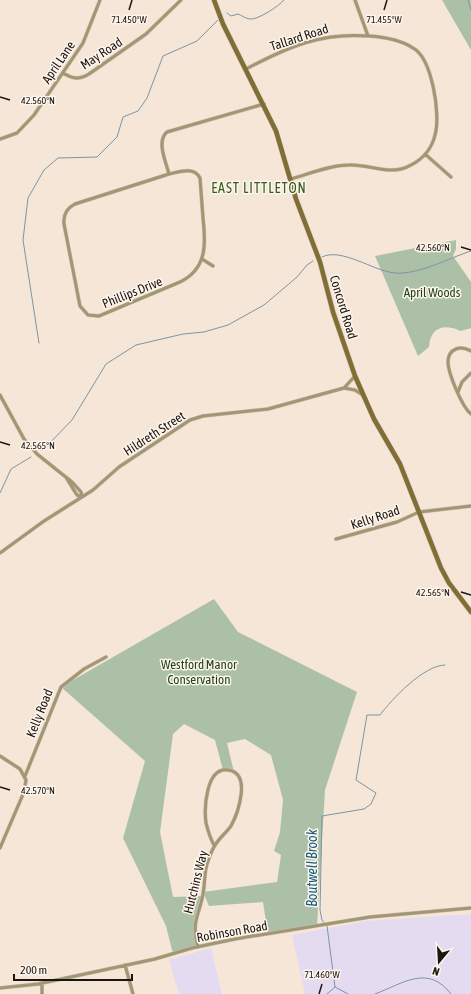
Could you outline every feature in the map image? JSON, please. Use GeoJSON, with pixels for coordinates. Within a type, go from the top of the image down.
{"type":"FeatureCollection","features":[{"type":"Feature","properties":{"kind":"main road","name":"Concord Road"},"geometry":{"type":"LineString","coordinates":[[214,0],[223,24],[264,104],[276,131],[320,262],[333,312],[355,376],[374,419],[397,458],[436,557],[449,583],[471,612]]}},
{"type":"Feature","properties":{"kind":"street","name":"April Lane"},"geometry":{"type":"LineString","coordinates":[[0,139],[13,136],[26,126],[85,38],[100,0]]}},
{"type":"Feature","properties":{"kind":"street","name":"May Road"},"geometry":{"type":"LineString","coordinates":[[63,72],[74,78],[81,78],[89,74],[146,34],[181,0]]}},
{"type":"Feature","properties":{"kind":"street"},"geometry":{"type":"LineString","coordinates":[[355,0],[368,36]]}},
{"type":"Feature","properties":{"kind":"street","name":"Tallard Road"},"geometry":{"type":"LineString","coordinates":[[246,69],[282,51],[336,35],[384,38],[412,47],[419,52],[426,62],[437,111],[437,124],[434,140],[425,154],[412,165],[397,170],[386,171],[356,165],[343,165],[291,179]]}},
{"type":"Feature","properties":{"kind":"street"},"geometry":{"type":"LineString","coordinates":[[169,174],[162,143],[163,136],[167,132],[264,104]]}},
{"type":"Feature","properties":{"kind":"street"},"geometry":{"type":"LineString","coordinates":[[425,154],[450,177]]}},
{"type":"Feature","properties":{"kind":"street","name":"Phillips Drive"},"geometry":{"type":"LineString","coordinates":[[190,171],[196,173],[200,178],[205,242],[202,259],[194,272],[183,281],[99,316],[88,315],[80,306],[64,224],[64,217],[67,210],[75,204],[169,174],[190,171]]}},
{"type":"Feature","properties":{"kind":"street"},"geometry":{"type":"LineString","coordinates":[[202,259],[213,266]]}},
{"type":"Feature","properties":{"kind":"street"},"geometry":{"type":"LineString","coordinates":[[471,351],[464,348],[458,348],[448,357],[449,369],[463,405],[471,414]]}},
{"type":"Feature","properties":{"kind":"street"},"geometry":{"type":"LineString","coordinates":[[458,392],[462,382],[471,373]]}},
{"type":"Feature","properties":{"kind":"street"},"geometry":{"type":"LineString","coordinates":[[344,388],[355,376]]}},
{"type":"Feature","properties":{"kind":"street"},"geometry":{"type":"LineString","coordinates":[[344,388],[355,390],[363,395]]}},
{"type":"Feature","properties":{"kind":"street","name":"Hildreth Street"},"geometry":{"type":"LineString","coordinates":[[0,553],[44,521],[82,497],[119,468],[190,420],[203,416],[268,409],[344,388]]}},
{"type":"Feature","properties":{"kind":"street"},"geometry":{"type":"LineString","coordinates":[[0,395],[24,440],[37,454],[81,492],[82,497]]}},
{"type":"Feature","properties":{"kind":"street","name":"Kelly Road"},"geometry":{"type":"LineString","coordinates":[[336,539],[396,522],[419,512],[471,506]]}},
{"type":"Feature","properties":{"kind":"street","name":"Kelly Road"},"geometry":{"type":"LineString","coordinates":[[0,848],[24,792],[26,780],[25,776],[61,687],[78,672],[106,657]]}},
{"type":"Feature","properties":{"kind":"street"},"geometry":{"type":"LineString","coordinates":[[0,756],[20,769],[25,776]]}},
{"type":"Feature","properties":{"kind":"street","name":"Hutchins Way"},"geometry":{"type":"LineString","coordinates":[[198,947],[195,932],[195,918],[202,896],[206,867],[214,845],[230,827],[241,798],[240,779],[236,774],[228,770],[220,771],[215,775],[207,794],[206,822],[214,845]]}},
{"type":"Feature","properties":{"kind":"street","name":"Robinson Road"},"geometry":{"type":"LineString","coordinates":[[0,988],[42,983],[155,959],[235,938],[273,934],[361,918],[471,908]]}},
{"type":"Feature","properties":{"kind":"street"},"geometry":{"type":"LineString","coordinates":[[125,965],[133,994]]}},
{"type":"Feature","properties":{"kind":"street"},"geometry":{"type":"LineString","coordinates":[[42,983],[42,994]]}},
{"type":"Feature","properties":{"kind":"shaded area"},"geometry":{"type":"Polygon","coordinates":[[[471,914],[471,994],[305,994],[292,935],[367,921],[471,914]]]}},
{"type":"Feature","properties":{"kind":"shaded area"},"geometry":{"type":"Polygon","coordinates":[[[211,948],[222,994],[179,994],[169,960],[211,948]]]}},
{"type":"Feature","properties":{"kind":"green space"},"geometry":{"type":"Polygon","coordinates":[[[442,0],[471,0],[471,50],[442,0]]]}},
{"type":"Feature","properties":{"kind":"green space","name":"April Woods"},"geometry":{"type":"Polygon","coordinates":[[[456,240],[456,249],[453,256],[471,282],[471,328],[461,331],[447,327],[438,329],[431,338],[429,347],[418,356],[375,256],[456,240]]]}},
{"type":"Feature","properties":{"kind":"green space","name":"Westford Manor Conservation"},"geometry":{"type":"Polygon","coordinates":[[[214,599],[238,632],[357,692],[325,790],[317,926],[268,934],[263,902],[209,906],[203,892],[277,882],[281,855],[274,851],[280,832],[283,800],[271,755],[245,739],[227,743],[234,772],[223,770],[215,740],[184,724],[173,734],[160,832],[173,897],[202,896],[195,925],[198,947],[173,954],[166,926],[123,838],[145,761],[61,687],[214,599]]]}},
{"type":"Feature","properties":{"kind":"waterway"},"geometry":{"type":"LineString","coordinates":[[227,13],[231,16],[238,14],[254,19],[278,6],[284,0]]}},
{"type":"Feature","properties":{"kind":"waterway"},"geometry":{"type":"LineString","coordinates":[[468,0],[471,10]]}},
{"type":"Feature","properties":{"kind":"waterway"},"geometry":{"type":"LineString","coordinates":[[39,343],[23,240],[28,198],[44,170],[58,158],[97,157],[117,137],[123,117],[138,111],[147,98],[163,56],[197,41],[218,20]]}},
{"type":"Feature","properties":{"kind":"waterway"},"geometry":{"type":"LineString","coordinates":[[322,257],[338,255],[348,257],[386,271],[404,273],[423,269],[471,251]]}},
{"type":"Feature","properties":{"kind":"waterway"},"geometry":{"type":"LineString","coordinates":[[43,450],[72,420],[106,364],[136,345],[183,334],[204,332],[228,325],[264,305],[297,277],[307,265],[313,261]]}},
{"type":"Feature","properties":{"kind":"waterway"},"geometry":{"type":"LineString","coordinates":[[0,493],[11,469],[31,457]]}},
{"type":"Feature","properties":{"kind":"waterway","name":"Boutwell Brook"},"geometry":{"type":"LineString","coordinates":[[348,994],[335,987],[327,926],[322,920],[320,910],[322,816],[364,809],[371,804],[376,793],[356,780],[367,715],[380,715],[392,700],[418,677],[437,666],[445,665]]}},
{"type":"Feature","properties":{"kind":"waterway","name":"Boutwell Brook"},"geometry":{"type":"LineString","coordinates":[[375,994],[406,981],[424,978],[434,980],[442,985],[451,994]]}},
{"type":"Feature","properties":{"kind":"waterway"},"geometry":{"type":"LineString","coordinates":[[327,994],[335,987]]}},
{"type":"Feature","properties":{"kind":"district","name":"EAST LITTLETON"},"geometry":{"type":"Point","coordinates":[259,188]}}]}
